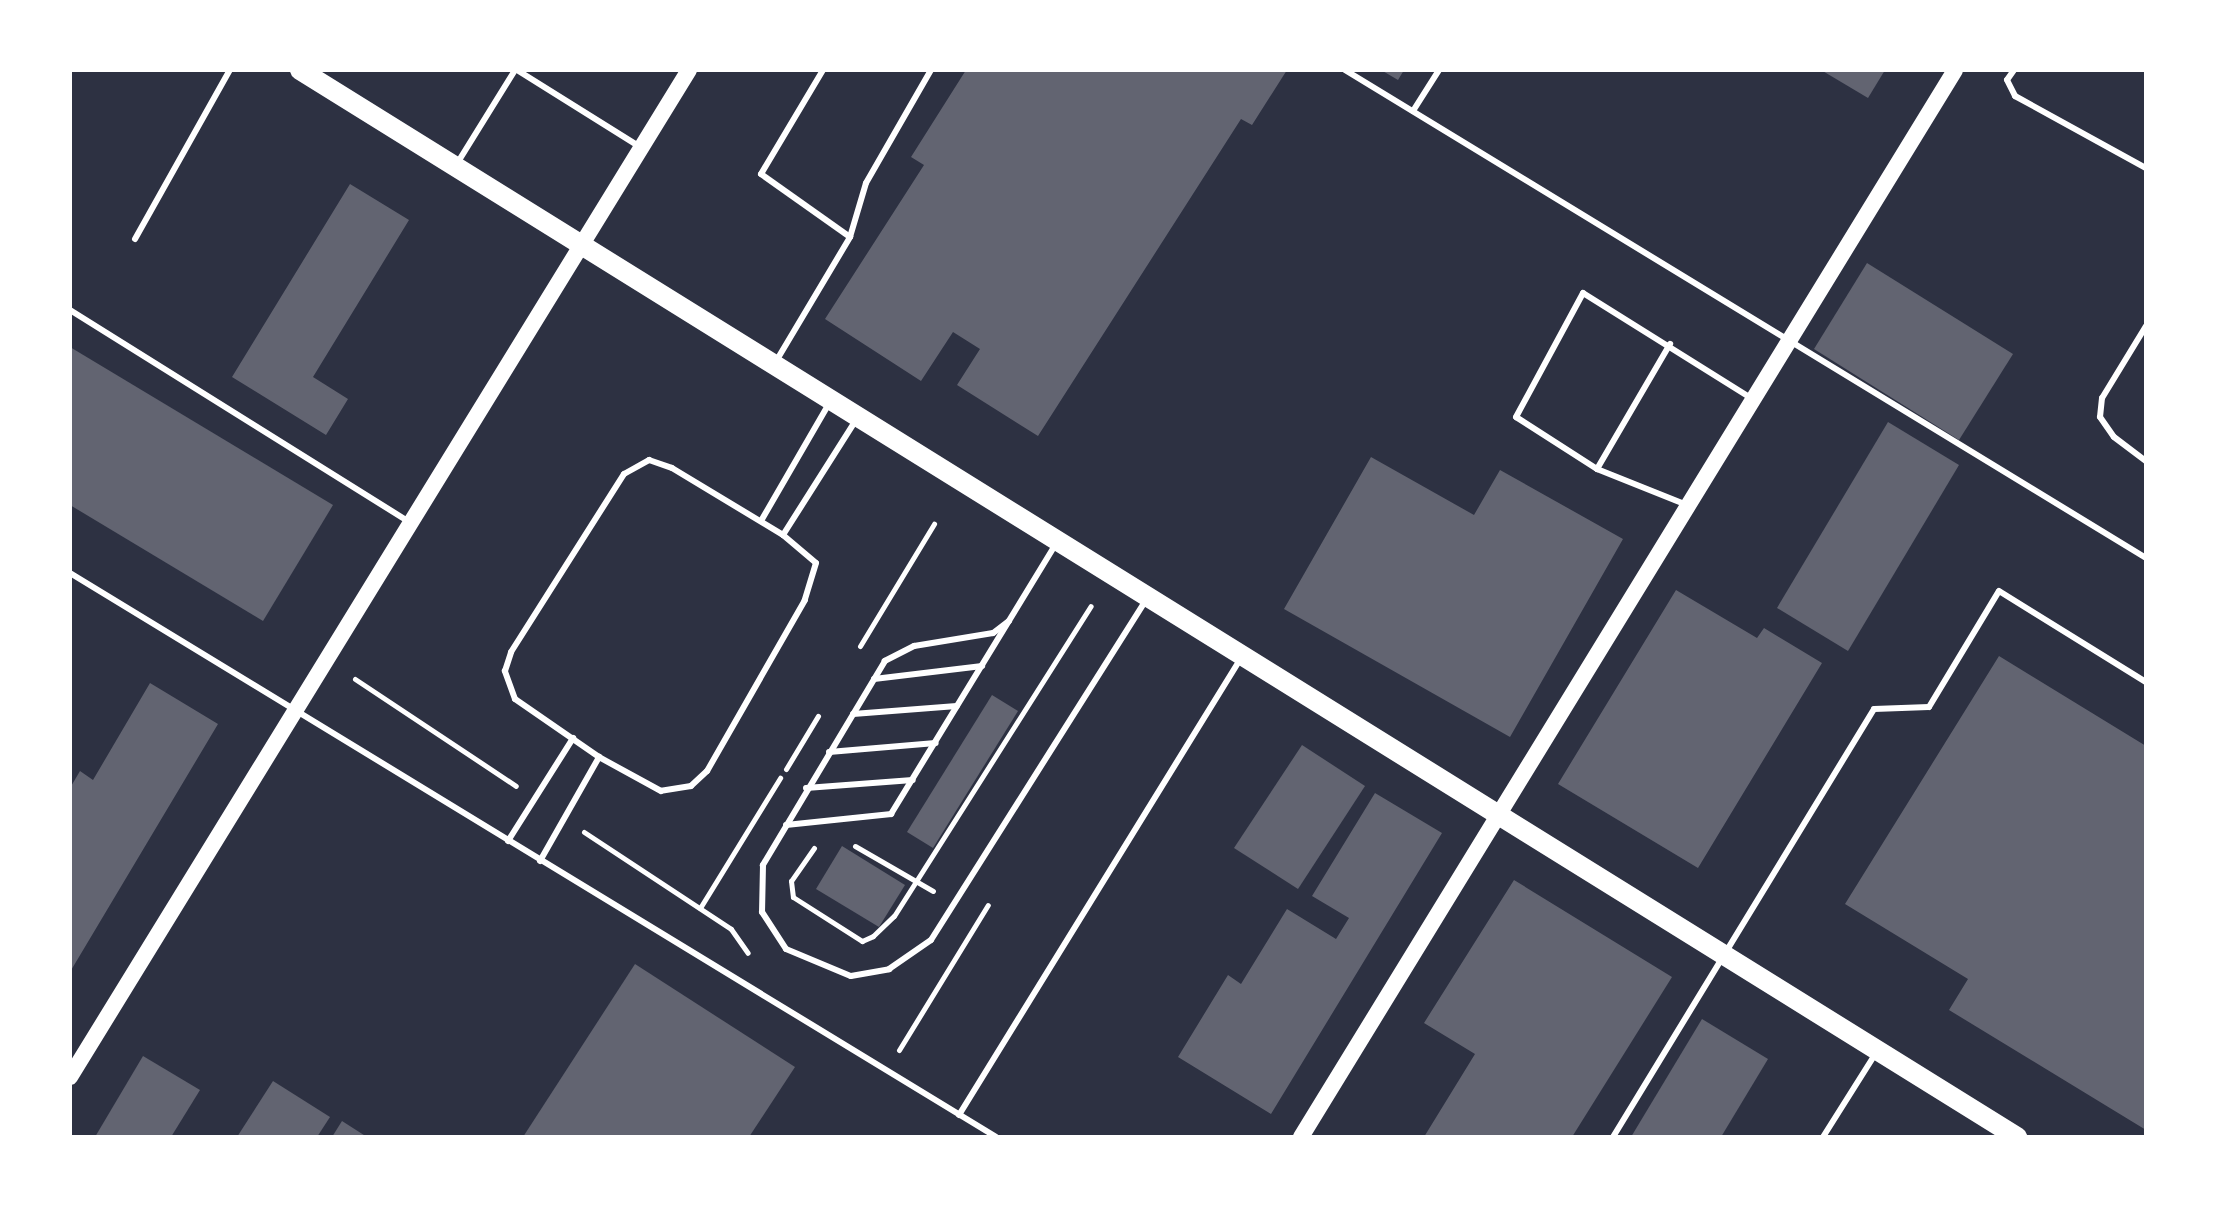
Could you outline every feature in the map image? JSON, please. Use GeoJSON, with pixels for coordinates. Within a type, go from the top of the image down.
{"type":"FeatureCollection","features":[{"type":"Feature","properties":{"kind":"main road"},"geometry":{"type":"LineString","coordinates":[[300,70],[1056,544],[1242,655],[2017,1137]]}},
{"type":"Feature","properties":{"kind":"main road"},"geometry":{"type":"LineString","coordinates":[[70,1077],[579,244],[689,70]]}},
{"type":"Feature","properties":{"kind":"main road"},"geometry":{"type":"LineString","coordinates":[[1307,1135],[1497,813],[1955,70]]}},
{"type":"Feature","properties":{"kind":"lane"},"geometry":{"type":"LineString","coordinates":[[135,239],[230,70]]}},
{"type":"Feature","properties":{"kind":"lane"},"geometry":{"type":"LineString","coordinates":[[455,167],[516,70],[640,147]]}},
{"type":"Feature","properties":{"kind":"lane"},"geometry":{"type":"LineString","coordinates":[[823,70],[761,174],[850,237]]}},
{"type":"Feature","properties":{"kind":"lane"},"geometry":{"type":"LineString","coordinates":[[774,366],[850,237],[866,183],[931,70]]}},
{"type":"Feature","properties":{"kind":"lane"},"geometry":{"type":"LineString","coordinates":[[1345,70],[1787,344],[2146,558]]}},
{"type":"Feature","properties":{"kind":"lane"},"geometry":{"type":"LineString","coordinates":[[1413,111],[1439,70]]}},
{"type":"Feature","properties":{"kind":"lane"},"geometry":{"type":"LineString","coordinates":[[2014,70],[2007,80],[2015,96],[2146,168]]}},
{"type":"Feature","properties":{"kind":"lane"},"geometry":{"type":"LineString","coordinates":[[1687,505],[1597,469],[1516,417],[1583,293],[1670,344],[1754,400]]}},
{"type":"Feature","properties":{"kind":"lane"},"geometry":{"type":"LineString","coordinates":[[70,310],[409,522]]}},
{"type":"Feature","properties":{"kind":"lane"},"geometry":{"type":"LineString","coordinates":[[2146,326],[2102,398],[2100,417],[2114,437],[2146,461]]}},
{"type":"Feature","properties":{"kind":"lane"},"geometry":{"type":"LineString","coordinates":[[1597,469],[1670,344]]}},
{"type":"Feature","properties":{"kind":"lane"},"geometry":{"type":"LineString","coordinates":[[761,521],[830,402]]}},
{"type":"Feature","properties":{"kind":"lane"},"geometry":{"type":"LineString","coordinates":[[783,535],[857,419]]}},
{"type":"Feature","properties":{"kind":"lane"},"geometry":{"type":"LineString","coordinates":[[649,460],[672,468],[783,535],[816,563],[805,600],[707,771],[691,786],[661,791],[599,757],[515,699],[505,671],[511,652],[624,474],[649,460]]}},
{"type":"Feature","properties":{"kind":"lane"},"geometry":{"type":"LineString","coordinates":[[786,825],[891,814],[1056,544]]}},
{"type":"Feature","properties":{"kind":"lane"},"geometry":{"type":"LineString","coordinates":[[70,573],[297,707],[540,861],[996,1137]]}},
{"type":"Feature","properties":{"kind":"lane"},"geometry":{"type":"LineString","coordinates":[[1613,1137],[1727,955],[1874,709],[1929,707],[1999,591],[2146,682]]}},
{"type":"Feature","properties":{"kind":"lane"},"geometry":{"type":"LineString","coordinates":[[1009,621],[977,638],[899,652],[885,661],[806,788],[762,877],[762,912],[771,933],[807,962],[851,976],[889,969],[911,957],[950,916],[1147,598]]}},
{"type":"Feature","properties":{"kind":"lane"},"geometry":{"type":"LineString","coordinates":[[959,1115],[1242,655]]}},
{"type":"Feature","properties":{"kind":"lane"},"geometry":{"type":"LineString","coordinates":[[874,679],[982,666]]}},
{"type":"Feature","properties":{"kind":"lane"},"geometry":{"type":"LineString","coordinates":[[853,714],[958,706]]}},
{"type":"Feature","properties":{"kind":"lane"},"geometry":{"type":"LineString","coordinates":[[508,841],[573,738]]}},
{"type":"Feature","properties":{"kind":"lane"},"geometry":{"type":"LineString","coordinates":[[829,752],[936,743]]}},
{"type":"Feature","properties":{"kind":"lane"},"geometry":{"type":"LineString","coordinates":[[540,861],[599,757]]}},
{"type":"Feature","properties":{"kind":"lane"},"geometry":{"type":"LineString","coordinates":[[806,788],[913,780]]}},
{"type":"Feature","properties":{"kind":"lane"},"geometry":{"type":"LineString","coordinates":[[1823,1137],[1878,1050]]}},
{"type":"Feature","properties":{"kind":"path"},"geometry":{"type":"LineString","coordinates":[[854,656],[934,524]]}},
{"type":"Feature","properties":{"kind":"path"},"geometry":{"type":"LineString","coordinates":[[828,843],[816,846],[802,860],[791,881],[793,897],[862,941],[894,916],[1091,606]]}},
{"type":"Feature","properties":{"kind":"path"},"geometry":{"type":"LineString","coordinates":[[700,908],[822,708]]}},
{"type":"Feature","properties":{"kind":"path"},"geometry":{"type":"LineString","coordinates":[[848,845],[917,881]]}},
{"type":"Feature","properties":{"kind":"building"},"geometry":{"type":"Polygon","coordinates":[[[966,70],[1287,70],[1252,125],[1241,119],[1038,436],[957,385],[980,349],[953,332],[921,381],[825,319],[924,165],[911,157],[966,70]]]}},
{"type":"Feature","properties":{"kind":"building"},"geometry":{"type":"Polygon","coordinates":[[[1381,70],[1404,70],[1398,80],[1381,70]]]}},
{"type":"Feature","properties":{"kind":"building"},"geometry":{"type":"Polygon","coordinates":[[[1821,70],[1885,70],[1868,98],[1821,70]]]}},
{"type":"Feature","properties":{"kind":"building"},"geometry":{"type":"Polygon","coordinates":[[[350,184],[409,220],[313,377],[348,399],[326,435],[232,377],[350,184]]]}},
{"type":"Feature","properties":{"kind":"building"},"geometry":{"type":"Polygon","coordinates":[[[1867,263],[2013,354],[1959,440],[1814,349],[1867,263]]]}},
{"type":"Feature","properties":{"kind":"building"},"geometry":{"type":"Polygon","coordinates":[[[70,347],[333,505],[263,621],[70,505],[70,347]]]}},
{"type":"Feature","properties":{"kind":"building"},"geometry":{"type":"Polygon","coordinates":[[[1888,422],[1959,465],[1848,651],[1777,608],[1888,422]]]}},
{"type":"Feature","properties":{"kind":"building"},"geometry":{"type":"Polygon","coordinates":[[[1371,457],[1474,515],[1500,470],[1623,539],[1510,737],[1284,609],[1371,457]]]}},
{"type":"Feature","properties":{"kind":"building"},"geometry":{"type":"Polygon","coordinates":[[[1676,590],[1757,638],[1764,628],[1822,663],[1698,868],[1558,784],[1676,590]]]}},
{"type":"Feature","properties":{"kind":"building"},"geometry":{"type":"Polygon","coordinates":[[[1999,656],[2146,746],[2146,1130],[1949,1010],[1968,979],[1845,904],[1999,656]]]}},
{"type":"Feature","properties":{"kind":"building"},"geometry":{"type":"Polygon","coordinates":[[[150,683],[218,724],[70,972],[70,788],[80,771],[93,780],[150,683]]]}},
{"type":"Feature","properties":{"kind":"building"},"geometry":{"type":"Polygon","coordinates":[[[992,695],[1018,711],[933,848],[907,832],[992,695]]]}},
{"type":"Feature","properties":{"kind":"building"},"geometry":{"type":"Polygon","coordinates":[[[1302,745],[1365,786],[1298,889],[1234,848],[1302,745]]]}},
{"type":"Feature","properties":{"kind":"building"},"geometry":{"type":"Polygon","coordinates":[[[1375,793],[1442,833],[1271,1114],[1178,1057],[1228,975],[1241,984],[1287,909],[1336,939],[1349,918],[1312,896],[1375,793]]]}},
{"type":"Feature","properties":{"kind":"building"},"geometry":{"type":"Polygon","coordinates":[[[842,846],[905,885],[879,927],[816,889],[842,846]]]}},
{"type":"Feature","properties":{"kind":"building"},"geometry":{"type":"Polygon","coordinates":[[[1514,880],[1672,977],[1572,1137],[1424,1137],[1475,1054],[1424,1023],[1514,880]]]}},
{"type":"Feature","properties":{"kind":"building"},"geometry":{"type":"Polygon","coordinates":[[[635,964],[795,1067],[749,1137],[523,1137],[635,964]]]}},
{"type":"Feature","properties":{"kind":"building"},"geometry":{"type":"Polygon","coordinates":[[[1702,1019],[1768,1059],[1721,1137],[1631,1137],[1702,1019]]]}},
{"type":"Feature","properties":{"kind":"building"},"geometry":{"type":"Polygon","coordinates":[[[143,1056],[200,1090],[171,1137],[95,1137],[143,1056]]]}},
{"type":"Feature","properties":{"kind":"building"},"geometry":{"type":"Polygon","coordinates":[[[273,1081],[330,1117],[317,1137],[237,1137],[273,1081]]]}},
{"type":"Feature","properties":{"kind":"building"},"geometry":{"type":"Polygon","coordinates":[[[342,1121],[367,1137],[332,1137],[342,1121]]]}}]}
